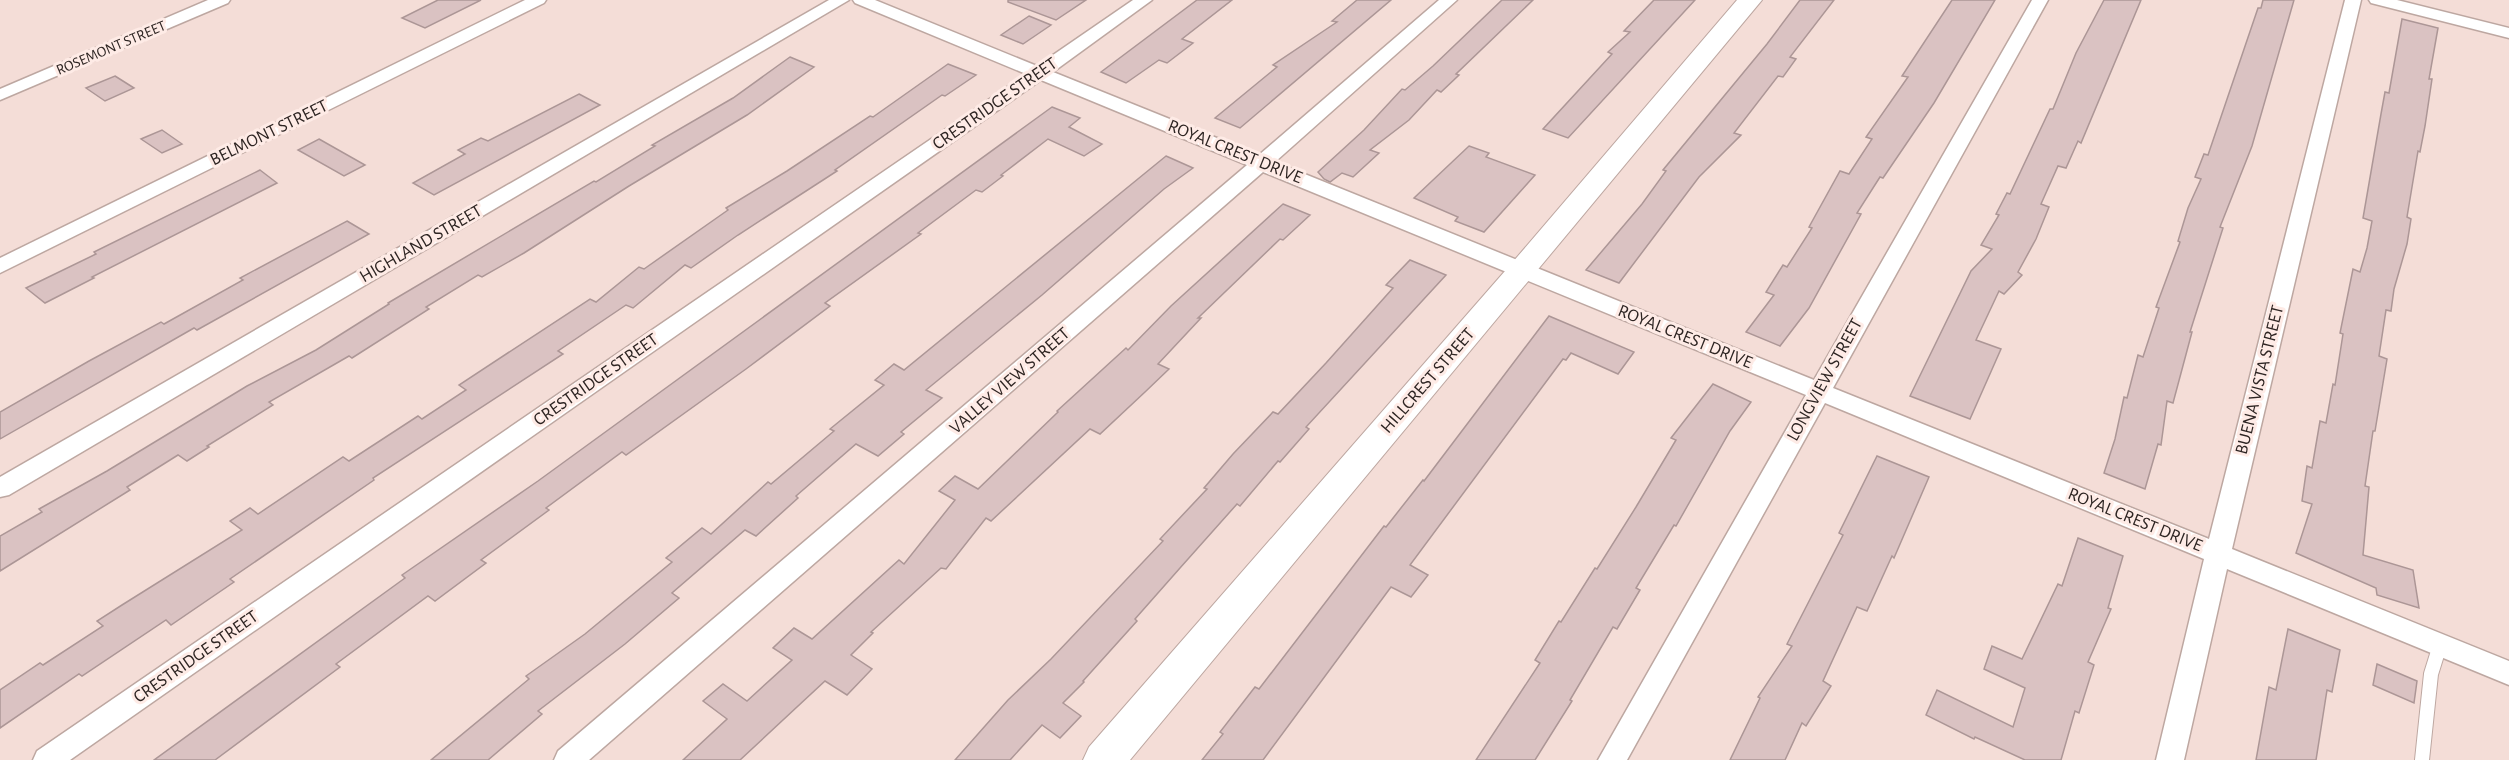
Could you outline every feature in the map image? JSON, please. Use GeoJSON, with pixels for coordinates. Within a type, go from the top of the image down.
{"type":"FeatureCollection","features":[{"type":"Feature","properties":{"kind":"street","name":"ROSEMONT STREET"},"geometry":{"type":"LineString","coordinates":[[0,95],[222,0]]}},
{"type":"Feature","properties":{"kind":"street","name":"BELMONT STREET"},"geometry":{"type":"LineString","coordinates":[[0,266],[538,0]]}},
{"type":"Feature","properties":{"kind":"street","name":"HIGHLAND STREET"},"geometry":{"type":"LineString","coordinates":[[0,488],[841,0]]}},
{"type":"Feature","properties":{"kind":"street","name":"ROYAL CREST DRIVE"},"geometry":{"type":"LineString","coordinates":[[861,0],[2509,673]]}},
{"type":"Feature","properties":{"kind":"street","name":"CRESTRIDGE STREET"},"geometry":{"type":"LineString","coordinates":[[46,760],[1144,0]]}},
{"type":"Feature","properties":{"kind":"street","name":"VALLEY VIEW STREET"},"geometry":{"type":"LineString","coordinates":[[568,760],[1263,163],[1449,0]]}},
{"type":"Feature","properties":{"kind":"street","name":"HILLCREST STREET"},"geometry":{"type":"LineString","coordinates":[[1104,760],[1523,270],[1750,0]]}},
{"type":"Feature","properties":{"kind":"street","name":"LONGVIEW STREET"},"geometry":{"type":"LineString","coordinates":[[1612,760],[2040,0]]}},
{"type":"Feature","properties":{"kind":"street","name":"BUENA VISTA STREET"},"geometry":{"type":"LineString","coordinates":[[2170,760],[2216,553],[2292,256],[2353,0]]}},
{"type":"Feature","properties":{"kind":"street"},"geometry":{"type":"LineString","coordinates":[[2377,0],[2509,33]]}},
{"type":"Feature","properties":{"kind":"lane"},"geometry":{"type":"LineString","coordinates":[[2422,760],[2431,674],[2440,645]]}},
{"type":"Feature","properties":{"kind":"building"},"geometry":{"type":"Polygon","coordinates":[[[438,0],[481,0],[425,28],[402,18],[438,0]]]}},
{"type":"Feature","properties":{"kind":"building"},"geometry":{"type":"Polygon","coordinates":[[[1008,0],[1086,0],[1056,20],[1008,2],[1008,0]]]}},
{"type":"Feature","properties":{"kind":"building"},"geometry":{"type":"Polygon","coordinates":[[[1197,0],[1232,0],[1182,39],[1193,43],[1167,63],[1159,60],[1126,83],[1101,72],[1197,0]]]}},
{"type":"Feature","properties":{"kind":"building"},"geometry":{"type":"Polygon","coordinates":[[[1357,0],[1391,0],[1240,128],[1215,118],[1277,67],[1273,65],[1337,22],[1332,21],[1357,0]]]}},
{"type":"Feature","properties":{"kind":"building"},"geometry":{"type":"Polygon","coordinates":[[[1502,0],[1533,0],[1456,74],[1459,75],[1441,92],[1437,90],[1409,120],[1370,150],[1379,153],[1353,177],[1342,173],[1330,182],[1324,179],[1318,172],[1364,130],[1402,89],[1405,90],[1433,66],[1502,0]]]}},
{"type":"Feature","properties":{"kind":"building"},"geometry":{"type":"Polygon","coordinates":[[[1654,0],[1695,0],[1568,138],[1543,129],[1612,54],[1608,52],[1630,32],[1624,31],[1654,0]]]}},
{"type":"Feature","properties":{"kind":"building"},"geometry":{"type":"Polygon","coordinates":[[[1800,0],[1834,0],[1790,57],[1796,59],[1783,77],[1778,76],[1734,133],[1741,135],[1699,177],[1619,283],[1586,270],[1642,204],[1666,171],[1663,170],[1767,44],[1800,0]]]}},
{"type":"Feature","properties":{"kind":"building"},"geometry":{"type":"Polygon","coordinates":[[[1952,0],[1995,0],[1934,103],[1883,178],[1880,177],[1857,213],[1861,214],[1809,308],[1780,346],[1746,332],[1774,295],[1766,292],[1783,265],[1787,267],[1812,228],[1809,227],[1840,171],[1849,174],[1872,139],[1866,137],[1908,77],[1902,76],[1952,0]]]}},
{"type":"Feature","properties":{"kind":"building"},"geometry":{"type":"Polygon","coordinates":[[[2104,0],[2141,0],[2081,143],[2078,141],[2066,168],[2058,166],[2041,204],[2049,207],[2036,239],[2018,272],[2022,275],[2004,294],[1999,291],[1976,340],[2001,349],[1970,419],[1910,396],[1971,271],[1992,249],[1981,245],[1999,215],[1996,214],[2007,193],[2010,194],[2050,109],[2053,109],[2076,53],[2104,0]]]}},
{"type":"Feature","properties":{"kind":"building"},"geometry":{"type":"Polygon","coordinates":[[[2263,0],[2294,0],[2252,146],[2220,227],[2223,228],[2190,332],[2192,332],[2173,403],[2167,401],[2161,445],[2158,444],[2145,489],[2104,473],[2115,439],[2124,397],[2127,398],[2138,355],[2143,357],[2159,308],[2156,307],[2180,242],[2178,241],[2188,208],[2201,179],[2195,177],[2204,154],[2208,155],[2258,8],[2261,8],[2263,0]]]}},
{"type":"Feature","properties":{"kind":"building"},"geometry":{"type":"Polygon","coordinates":[[[1029,16],[1051,25],[1023,44],[1001,35],[1029,16]]]}},
{"type":"Feature","properties":{"kind":"building"},"geometry":{"type":"Polygon","coordinates":[[[2402,19],[2438,28],[2429,79],[2432,79],[2425,126],[2420,152],[2418,151],[2407,217],[2411,219],[2407,244],[2394,289],[2391,311],[2386,310],[2379,356],[2387,359],[2365,486],[2369,487],[2363,555],[2413,570],[2419,608],[2377,595],[2376,588],[2296,553],[2312,504],[2302,501],[2307,466],[2312,468],[2320,421],[2326,423],[2333,384],[2335,385],[2343,334],[2340,333],[2353,269],[2360,272],[2367,248],[2372,221],[2363,218],[2385,92],[2389,93],[2402,19]]]}},
{"type":"Feature","properties":{"kind":"building"},"geometry":{"type":"Polygon","coordinates":[[[790,57],[814,67],[747,115],[524,253],[482,277],[478,275],[426,307],[429,309],[352,358],[349,356],[269,402],[273,405],[187,461],[178,455],[127,487],[130,490],[0,571],[0,536],[42,512],[39,509],[107,471],[247,386],[316,350],[388,303],[594,181],[596,182],[655,146],[652,145],[733,98],[790,57]]]}},
{"type":"Feature","properties":{"kind":"building"},"geometry":{"type":"Polygon","coordinates":[[[948,64],[976,75],[945,96],[942,95],[835,170],[837,171],[691,268],[685,265],[633,308],[626,305],[558,351],[563,354],[373,478],[374,480],[230,579],[234,582],[171,625],[166,620],[82,676],[79,674],[0,728],[0,690],[40,663],[43,665],[103,626],[97,621],[242,530],[230,521],[250,508],[258,514],[343,457],[349,461],[418,416],[422,419],[466,390],[459,385],[590,299],[596,302],[639,267],[644,269],[728,210],[726,208],[870,116],[873,117],[948,64]]]}},
{"type":"Feature","properties":{"kind":"building"},"geometry":{"type":"Polygon","coordinates":[[[115,76],[134,88],[105,101],[86,88],[115,76]]]}},
{"type":"Feature","properties":{"kind":"building"},"geometry":{"type":"Polygon","coordinates":[[[579,94],[600,105],[434,195],[413,183],[465,154],[458,150],[481,138],[488,141],[579,94]]]}},
{"type":"Feature","properties":{"kind":"building"},"geometry":{"type":"Polygon","coordinates":[[[1052,107],[1080,118],[1069,127],[1102,144],[1084,156],[1048,139],[982,192],[976,190],[918,233],[921,234],[825,303],[830,306],[746,369],[626,455],[622,452],[546,508],[549,510],[481,560],[486,563],[435,601],[428,596],[336,664],[340,667],[215,760],[154,760],[405,578],[402,575],[538,481],[1052,107]]]}},
{"type":"Feature","properties":{"kind":"building"},"geometry":{"type":"Polygon","coordinates":[[[162,130],[182,144],[162,153],[141,139],[162,130]]]}},
{"type":"Feature","properties":{"kind":"building"},"geometry":{"type":"Polygon","coordinates":[[[319,139],[365,165],[344,176],[298,150],[319,139]]]}},
{"type":"Feature","properties":{"kind":"building"},"geometry":{"type":"Polygon","coordinates":[[[1469,146],[1489,153],[1486,157],[1535,175],[1484,232],[1455,221],[1458,217],[1414,198],[1469,146]]]}},
{"type":"Feature","properties":{"kind":"building"},"geometry":{"type":"Polygon","coordinates":[[[1166,156],[1193,168],[1164,189],[1042,295],[926,390],[942,398],[901,432],[904,434],[878,456],[856,444],[796,496],[798,498],[756,536],[745,530],[672,593],[679,598],[625,644],[538,711],[542,714],[488,760],[431,760],[529,679],[526,676],[585,634],[672,562],[666,558],[702,528],[711,534],[768,482],[771,484],[834,431],[830,429],[884,385],[875,380],[894,364],[904,370],[1166,156]]]}},
{"type":"Feature","properties":{"kind":"building"},"geometry":{"type":"Polygon","coordinates":[[[260,170],[277,183],[45,303],[26,288],[96,254],[94,252],[260,170]]]}},
{"type":"Feature","properties":{"kind":"building"},"geometry":{"type":"Polygon","coordinates":[[[1283,204],[1310,215],[1283,240],[1280,239],[1198,318],[1201,318],[1158,364],[1169,369],[1145,392],[1100,434],[1090,429],[991,521],[986,518],[946,569],[941,568],[871,632],[873,633],[851,655],[872,669],[847,695],[825,681],[740,760],[683,760],[727,719],[703,701],[723,684],[747,701],[792,660],[773,648],[794,628],[812,639],[899,560],[904,564],[955,500],[939,491],[955,476],[978,489],[1057,411],[1126,348],[1128,350],[1171,306],[1283,204]]]}},
{"type":"Feature","properties":{"kind":"building"},"geometry":{"type":"Polygon","coordinates":[[[347,221],[369,234],[197,330],[194,328],[0,439],[0,412],[161,322],[164,324],[243,280],[240,278],[347,221]]]}},
{"type":"Feature","properties":{"kind":"building"},"geometry":{"type":"Polygon","coordinates":[[[1410,260],[1446,275],[1306,427],[1309,429],[1240,506],[1237,504],[1135,619],[1137,621],[1084,682],[1063,703],[1081,716],[1060,738],[1042,725],[1010,760],[955,760],[1008,700],[1051,659],[1163,541],[1160,539],[1207,489],[1204,488],[1233,454],[1273,412],[1278,414],[1326,363],[1393,288],[1386,285],[1410,260]]]}},
{"type":"Feature","properties":{"kind":"building"},"geometry":{"type":"Polygon","coordinates":[[[1549,316],[1634,352],[1618,374],[1571,353],[1566,360],[1563,359],[1410,565],[1428,575],[1411,597],[1391,587],[1263,760],[1202,760],[1223,734],[1220,732],[1255,687],[1259,689],[1384,526],[1386,527],[1424,481],[1549,316]]]}},
{"type":"Feature","properties":{"kind":"building"},"geometry":{"type":"Polygon","coordinates":[[[1713,384],[1751,402],[1730,431],[1676,526],[1674,525],[1636,588],[1640,590],[1617,629],[1613,627],[1570,700],[1572,701],[1535,760],[1476,760],[1540,663],[1535,660],[1559,621],[1561,622],[1595,568],[1597,569],[1636,507],[1676,440],[1671,438],[1713,384]]]}},
{"type":"Feature","properties":{"kind":"building"},"geometry":{"type":"Polygon","coordinates":[[[1877,456],[1929,477],[1894,558],[1892,556],[1867,611],[1857,607],[1823,681],[1831,686],[1806,726],[1802,723],[1785,760],[1730,760],[1760,698],[1758,697],[1792,646],[1787,644],[1843,535],[1839,533],[1877,456]]]}},
{"type":"Feature","properties":{"kind":"building"},"geometry":{"type":"Polygon","coordinates":[[[2078,538],[2123,556],[2108,608],[2111,609],[2088,662],[2094,665],[2079,713],[2075,711],[2061,760],[2025,760],[1975,737],[1974,739],[1926,715],[1937,690],[2013,727],[2025,688],[1984,669],[1992,646],[2022,659],[2058,584],[2062,586],[2078,538]]]}},
{"type":"Feature","properties":{"kind":"building"},"geometry":{"type":"Polygon","coordinates":[[[2288,629],[2340,650],[2332,692],[2327,690],[2316,760],[2256,760],[2269,687],[2276,690],[2288,629]]]}},
{"type":"Feature","properties":{"kind":"building"},"geometry":{"type":"Polygon","coordinates":[[[2377,664],[2417,681],[2414,703],[2373,685],[2377,664]]]}}]}
